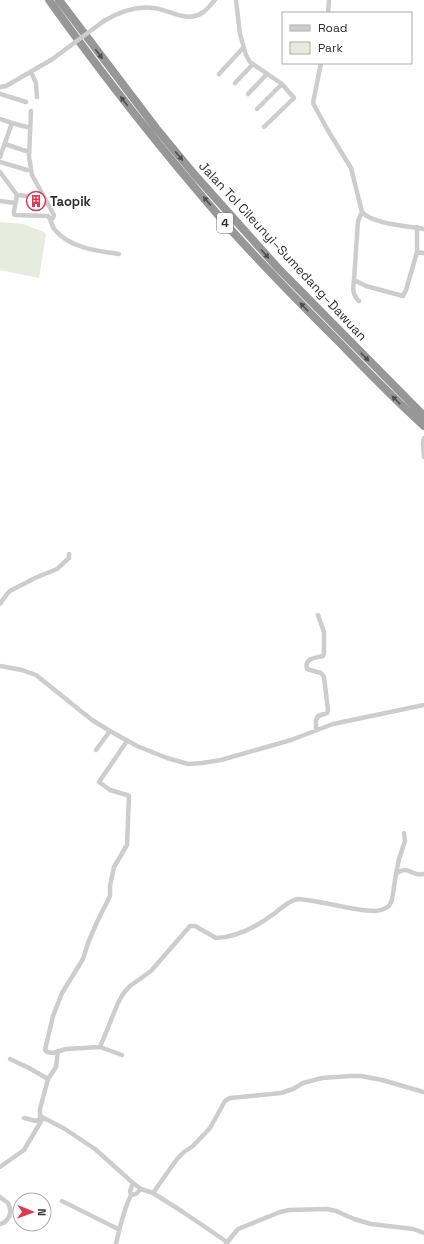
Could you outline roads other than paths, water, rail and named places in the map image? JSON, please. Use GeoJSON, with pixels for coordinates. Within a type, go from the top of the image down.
{"type":"FeatureCollection","features":[{"type":"Feature","properties":{"kind":"highway","name":"Jalan Tol Cileunyi–Sumedang–Dawuan"},"geometry":{"type":"LineString","coordinates":[[49,0],[100,71],[226,224],[315,318],[403,407],[424,426]]}},
{"type":"Feature","properties":{"kind":"highway","name":"Jalan Tol Cileunyi–Sumedang–Dawuan"},"geometry":{"type":"LineString","coordinates":[[59,0],[156,128],[228,213],[283,273],[424,416]]}},
{"type":"Feature","properties":{"kind":"street"},"geometry":{"type":"LineString","coordinates":[[0,87],[6,86],[51,60],[104,21],[116,14],[142,8],[155,8],[190,17],[202,13],[215,0]]}},
{"type":"Feature","properties":{"kind":"street"},"geometry":{"type":"LineString","coordinates":[[236,0],[240,34],[246,55],[253,64],[282,84],[294,98],[264,127]]}},
{"type":"Feature","properties":{"kind":"street"},"geometry":{"type":"LineString","coordinates":[[328,12],[329,0]]}},
{"type":"Feature","properties":{"kind":"street"},"geometry":{"type":"LineString","coordinates":[[218,74],[243,48]]}},
{"type":"Feature","properties":{"kind":"street"},"geometry":{"type":"LineString","coordinates":[[235,83],[253,64]]}},
{"type":"Feature","properties":{"kind":"street"},"geometry":{"type":"LineString","coordinates":[[321,64],[313,103],[351,168],[362,212],[358,221],[353,292],[359,301]]}},
{"type":"Feature","properties":{"kind":"street"},"geometry":{"type":"LineString","coordinates":[[31,72],[36,83],[37,97]]}},
{"type":"Feature","properties":{"kind":"street"},"geometry":{"type":"LineString","coordinates":[[248,94],[268,74]]}},
{"type":"Feature","properties":{"kind":"street"},"geometry":{"type":"LineString","coordinates":[[257,108],[282,84]]}},
{"type":"Feature","properties":{"kind":"street"},"geometry":{"type":"LineString","coordinates":[[0,94],[26,102]]}},
{"type":"Feature","properties":{"kind":"street"},"geometry":{"type":"LineString","coordinates":[[31,111],[29,157],[32,175],[48,205],[54,212],[53,218],[50,218]]}},
{"type":"Feature","properties":{"kind":"street"},"geometry":{"type":"LineString","coordinates":[[0,119],[28,127]]}},
{"type":"Feature","properties":{"kind":"street"},"geometry":{"type":"LineString","coordinates":[[0,157],[12,123]]}},
{"type":"Feature","properties":{"kind":"street"},"geometry":{"type":"LineString","coordinates":[[5,144],[26,151]]}},
{"type":"Feature","properties":{"kind":"street"},"geometry":{"type":"LineString","coordinates":[[0,162],[27,170]]}},
{"type":"Feature","properties":{"kind":"street"},"geometry":{"type":"LineString","coordinates":[[0,172],[17,195],[37,197]]}},
{"type":"Feature","properties":{"kind":"street"},"geometry":{"type":"LineString","coordinates":[[17,195],[15,215],[48,216],[50,218]]}},
{"type":"Feature","properties":{"kind":"street"},"geometry":{"type":"LineString","coordinates":[[0,200],[15,204]]}},
{"type":"Feature","properties":{"kind":"street"},"geometry":{"type":"LineString","coordinates":[[362,212],[365,215],[390,224],[424,228]]}},
{"type":"Feature","properties":{"kind":"street"},"geometry":{"type":"LineString","coordinates":[[50,218],[53,229],[72,243],[104,252],[119,254]]}},
{"type":"Feature","properties":{"kind":"street"},"geometry":{"type":"LineString","coordinates":[[354,280],[366,286],[403,296],[417,252],[417,227]]}},
{"type":"Feature","properties":{"kind":"street"},"geometry":{"type":"LineString","coordinates":[[417,252],[424,252]]}},
{"type":"Feature","properties":{"kind":"street"},"geometry":{"type":"LineString","coordinates":[[424,441],[424,457]]}},
{"type":"Feature","properties":{"kind":"street"},"geometry":{"type":"LineString","coordinates":[[0,604],[10,591],[61,567],[69,558],[69,554]]}},
{"type":"Feature","properties":{"kind":"street"},"geometry":{"type":"LineString","coordinates":[[316,730],[316,720],[318,716],[328,712],[324,677],[321,673],[307,669],[306,667],[311,658],[323,656],[324,653],[324,632],[318,615]]}},
{"type":"Feature","properties":{"kind":"street"},"geometry":{"type":"LineString","coordinates":[[0,666],[22,670],[36,675],[92,720],[127,741],[167,758],[193,764],[221,760],[291,740],[333,724],[424,705]]}},
{"type":"Feature","properties":{"kind":"street"},"geometry":{"type":"LineString","coordinates":[[96,750],[110,731]]}},
{"type":"Feature","properties":{"kind":"street"},"geometry":{"type":"LineString","coordinates":[[122,1055],[100,1047],[75,1048],[51,1053],[45,1050],[53,1016],[62,993],[83,959],[97,922],[110,896],[110,886],[114,867],[127,845],[129,796],[110,790],[99,782],[127,741]]}},
{"type":"Feature","properties":{"kind":"street"},"geometry":{"type":"LineString","coordinates":[[100,1047],[123,994],[130,986],[152,971],[190,926],[196,926],[216,938],[232,936],[252,927],[274,914],[288,902],[298,899],[375,911],[389,906],[392,900],[399,859],[405,841],[404,833]]}},
{"type":"Feature","properties":{"kind":"street"},"geometry":{"type":"LineString","coordinates":[[396,874],[400,870],[404,869],[421,875],[424,874]]}},
{"type":"Feature","properties":{"kind":"street"},"geometry":{"type":"LineString","coordinates":[[58,1051],[56,1067],[48,1080],[40,1109],[40,1115],[65,1129],[95,1150],[132,1184],[184,1212],[226,1243],[238,1229],[280,1212],[289,1210],[327,1209],[371,1224],[412,1229],[424,1233]]}},
{"type":"Feature","properties":{"kind":"street"},"geometry":{"type":"LineString","coordinates":[[10,1059],[29,1068],[48,1080]]}},
{"type":"Feature","properties":{"kind":"street"},"geometry":{"type":"LineString","coordinates":[[153,1194],[177,1159],[206,1134],[222,1105],[230,1098],[288,1092],[311,1080],[344,1076],[372,1078],[424,1092]]}},
{"type":"Feature","properties":{"kind":"street"},"geometry":{"type":"LineString","coordinates":[[24,1118],[36,1121],[43,1117]]}},
{"type":"Feature","properties":{"kind":"street"},"geometry":{"type":"LineString","coordinates":[[0,1167],[24,1150],[43,1117]]}},
{"type":"Feature","properties":{"kind":"street"},"geometry":{"type":"LineString","coordinates":[[116,1244],[118,1229],[131,1195],[130,1191],[132,1184]]}},
{"type":"Feature","properties":{"kind":"street"},"geometry":{"type":"LineString","coordinates":[[131,1195],[136,1194],[141,1189]]}},
{"type":"Feature","properties":{"kind":"street"},"geometry":{"type":"LineString","coordinates":[[0,1197],[9,1206],[10,1213],[6,1222],[0,1224]]}},
{"type":"Feature","properties":{"kind":"street"},"geometry":{"type":"LineString","coordinates":[[62,1201],[118,1229]]}},
{"type":"Feature","properties":{"kind":"place","name":"Taopik"},"geometry":{"type":"Point","coordinates":[36,201]}}]}
